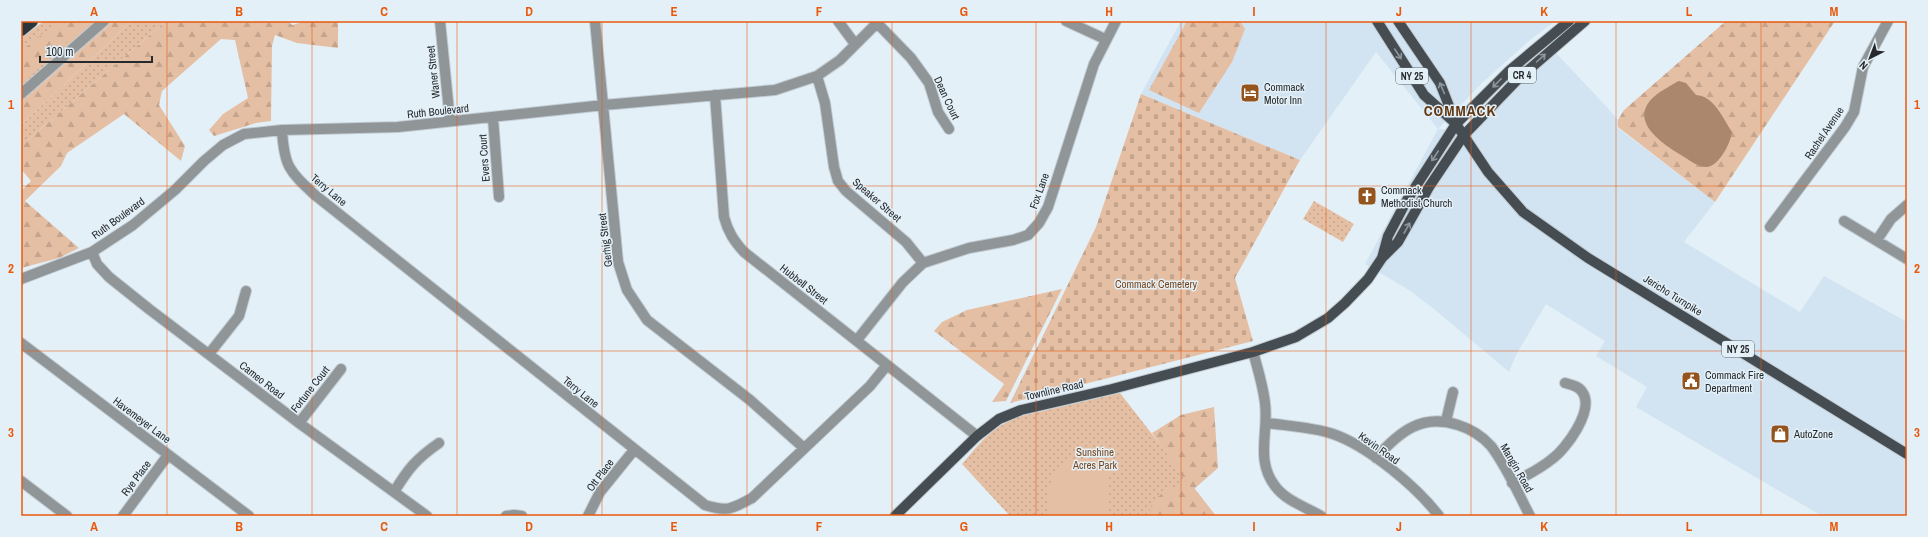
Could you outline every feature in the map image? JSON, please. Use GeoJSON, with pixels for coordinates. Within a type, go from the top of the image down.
{"type":"FeatureCollection","features":[{"type":"Feature","properties":{"kind":"highway"},"geometry":{"type":"LineString","coordinates":[[21,30],[32,21]]}},
{"type":"Feature","properties":{"kind":"main road","name":"Jericho Turnpike"},"geometry":{"type":"LineString","coordinates":[[1377,21],[1424,95],[1456,124],[1488,172],[1517,206],[1542,227],[1588,258],[1907,454]]}},
{"type":"Feature","properties":{"kind":"main road","name":"Jericho Turnpike"},"geometry":{"type":"LineString","coordinates":[[1398,21],[1440,83],[1456,124]]}},
{"type":"Feature","properties":{"kind":"main road","name":"CR 4"},"geometry":{"type":"LineString","coordinates":[[1382,258],[1388,236],[1408,200],[1456,124],[1510,70],[1569,21]]}},
{"type":"Feature","properties":{"kind":"main road","name":"CR 4"},"geometry":{"type":"LineString","coordinates":[[1253,352],[1296,337],[1328,318],[1345,304],[1368,279],[1382,258],[1398,242],[1429,187],[1464,135],[1518,79],[1585,21]]}},
{"type":"Feature","properties":{"kind":"main road","name":"Townline Road"},"geometry":{"type":"LineString","coordinates":[[895,516],[977,436],[999,419],[1022,410],[1112,389],[1253,352]]}},
{"type":"Feature","properties":{"kind":"street"},"geometry":{"type":"LineString","coordinates":[[21,94],[104,21]]}},
{"type":"Feature","properties":{"kind":"street","name":"Waner Street"},"geometry":{"type":"LineString","coordinates":[[440,21],[450,121]]}},
{"type":"Feature","properties":{"kind":"street","name":"Gerhig Street"},"geometry":{"type":"LineString","coordinates":[[596,21],[618,262],[627,290],[647,320],[750,400],[804,448]]}},
{"type":"Feature","properties":{"kind":"street"},"geometry":{"type":"LineString","coordinates":[[838,21],[855,44]]}},
{"type":"Feature","properties":{"kind":"street"},"geometry":{"type":"LineString","coordinates":[[1066,21],[1105,39]]}},
{"type":"Feature","properties":{"kind":"street","name":"Fox Lane"},"geometry":{"type":"LineString","coordinates":[[856,340],[903,282],[924,263],[969,248],[1013,240],[1028,235],[1039,223],[1048,207],[1094,64],[1105,39],[1116,21]]}},
{"type":"Feature","properties":{"kind":"street","name":"Rachel Avenue"},"geometry":{"type":"LineString","coordinates":[[1770,227],[1854,112],[1863,67],[1888,21]]}},
{"type":"Feature","properties":{"kind":"street","name":"Ruth Boulevard"},"geometry":{"type":"LineString","coordinates":[[21,279],[92,252],[133,225],[175,190],[204,161],[223,145],[244,134],[282,130],[398,127],[775,90],[817,76],[840,60],[878,22]]}},
{"type":"Feature","properties":{"kind":"street","name":"Dean Court"},"geometry":{"type":"LineString","coordinates":[[878,22],[911,58],[929,83],[938,112],[948,129]]}},
{"type":"Feature","properties":{"kind":"street","name":"Speaker Street"},"geometry":{"type":"LineString","coordinates":[[817,76],[825,103],[834,167],[838,181],[846,191],[906,242],[924,263]]}},
{"type":"Feature","properties":{"kind":"street","name":"Hubbell Street"},"geometry":{"type":"LineString","coordinates":[[715,95],[724,217],[727,229],[734,241],[744,252],[977,436]]}},
{"type":"Feature","properties":{"kind":"street","name":"Evers Court"},"geometry":{"type":"LineString","coordinates":[[493,118],[499,197]]}},
{"type":"Feature","properties":{"kind":"street","name":"Terry Lane"},"geometry":{"type":"LineString","coordinates":[[282,130],[287,166],[295,177],[315,195],[705,505],[721,510],[735,508],[752,498],[870,386],[887,365]]}},
{"type":"Feature","properties":{"kind":"street"},"geometry":{"type":"LineString","coordinates":[[1877,240],[1891,219],[1907,205]]}},
{"type":"Feature","properties":{"kind":"street"},"geometry":{"type":"LineString","coordinates":[[1844,221],[1907,259]]}},
{"type":"Feature","properties":{"kind":"street","name":"Cameo Road"},"geometry":{"type":"LineString","coordinates":[[92,252],[97,264],[109,277],[299,424],[427,516]]}},
{"type":"Feature","properties":{"kind":"street"},"geometry":{"type":"LineString","coordinates":[[209,354],[240,316],[246,291]]}},
{"type":"Feature","properties":{"kind":"street","name":"Havemeyer Lane"},"geometry":{"type":"LineString","coordinates":[[21,343],[249,516]]}},
{"type":"Feature","properties":{"kind":"street"},"geometry":{"type":"LineString","coordinates":[[1253,352],[1265,403],[1267,423],[1263,450],[1268,474],[1276,487],[1289,499],[1321,516]]}},
{"type":"Feature","properties":{"kind":"street","name":"Fortune Court"},"geometry":{"type":"LineString","coordinates":[[299,424],[341,369]]}},
{"type":"Feature","properties":{"kind":"street"},"geometry":{"type":"LineString","coordinates":[[1512,483],[1552,459],[1563,449],[1573,436],[1583,415],[1585,404],[1584,394],[1576,386],[1565,383]]}},
{"type":"Feature","properties":{"kind":"street"},"geometry":{"type":"LineString","coordinates":[[1446,421],[1453,392]]}},
{"type":"Feature","properties":{"kind":"street","name":"Mangin Road"},"geometry":{"type":"LineString","coordinates":[[1376,458],[1399,434],[1413,426],[1429,422],[1446,421],[1468,428],[1481,436],[1491,446],[1501,461],[1530,516]]}},
{"type":"Feature","properties":{"kind":"street","name":"Kevin Road"},"geometry":{"type":"LineString","coordinates":[[1267,423],[1332,434],[1354,443],[1376,458],[1420,495],[1439,516]]}},
{"type":"Feature","properties":{"kind":"street"},"geometry":{"type":"LineString","coordinates":[[394,492],[407,470],[421,456],[439,443]]}},
{"type":"Feature","properties":{"kind":"street","name":"Ott Place"},"geometry":{"type":"LineString","coordinates":[[588,516],[600,492],[634,450]]}},
{"type":"Feature","properties":{"kind":"street","name":"Rye Place"},"geometry":{"type":"LineString","coordinates":[[123,516],[168,455]]}},
{"type":"Feature","properties":{"kind":"street"},"geometry":{"type":"LineString","coordinates":[[21,481],[67,516]]}},
{"type":"Feature","properties":{"kind":"street"},"geometry":{"type":"LineString","coordinates":[[506,516],[522,516]]}},
{"type":"Feature","properties":{"kind":"shaded area"},"geometry":{"type":"Polygon","coordinates":[[[1181,21],[1555,21],[1530,40],[1483,82],[1438,129],[1376,52],[1300,160],[1141,94],[1181,21]]]}},
{"type":"Feature","properties":{"kind":"shaded area"},"geometry":{"type":"Polygon","coordinates":[[[1556,53],[1618,120],[1618,128],[1715,202],[1684,242],[1800,312],[1824,276],[1907,322],[1907,516],[1822,516],[1636,407],[1647,387],[1596,356],[1605,341],[1546,304],[1516,355],[1509,372],[1409,290],[1365,264],[1438,129],[1469,130],[1556,53]]]}},
{"type":"Feature","properties":{"kind":"shaded area"},"geometry":{"type":"Polygon","coordinates":[[[1679,81],[1686,83],[1696,95],[1702,96],[1713,103],[1732,132],[1724,153],[1720,159],[1711,166],[1699,166],[1671,149],[1654,135],[1648,127],[1645,119],[1645,110],[1650,101],[1660,92],[1679,81]]]}},
{"type":"Feature","properties":{"kind":"green space"},"geometry":{"type":"Polygon","coordinates":[[[44,21],[96,21],[21,87],[21,38],[44,21]]]}},
{"type":"Feature","properties":{"kind":"green space"},"geometry":{"type":"Polygon","coordinates":[[[59,21],[90,21],[21,83],[21,51],[59,21]]]}},
{"type":"Feature","properties":{"kind":"green space"},"geometry":{"type":"Polygon","coordinates":[[[109,21],[114,21],[21,103],[21,99],[109,21]]]}},
{"type":"Feature","properties":{"kind":"green space"},"geometry":{"type":"Polygon","coordinates":[[[114,21],[132,21],[21,125],[21,103],[114,21]]]}},
{"type":"Feature","properties":{"kind":"green space"},"geometry":{"type":"Polygon","coordinates":[[[132,21],[166,21],[21,146],[21,125],[132,21]]]}},
{"type":"Feature","properties":{"kind":"green space"},"geometry":{"type":"Polygon","coordinates":[[[166,21],[288,21],[292,25],[307,21],[338,21],[338,48],[297,43],[275,35],[272,46],[271,121],[256,123],[214,136],[209,130],[223,114],[248,98],[235,40],[221,39],[162,91],[159,105],[185,146],[181,161],[124,114],[67,153],[61,166],[25,201],[79,248],[59,258],[21,268],[21,191],[31,181],[21,169],[21,146],[166,21]]]}},
{"type":"Feature","properties":{"kind":"green space"},"geometry":{"type":"Polygon","coordinates":[[[1187,21],[1240,21],[1245,29],[1232,62],[1199,113],[1149,90],[1187,21]]]}},
{"type":"Feature","properties":{"kind":"green space"},"geometry":{"type":"Polygon","coordinates":[[[1726,21],[1835,21],[1715,202],[1618,127],[1618,120],[1624,110],[1726,21]]]}},
{"type":"Feature","properties":{"kind":"green space","name":"Commack Cemetery"},"geometry":{"type":"Polygon","coordinates":[[[1141,94],[1300,160],[1235,278],[1253,341],[1010,403],[1096,227],[1141,94]]]}},
{"type":"Feature","properties":{"kind":"green space"},"geometry":{"type":"Polygon","coordinates":[[[1314,201],[1354,224],[1343,242],[1303,219],[1314,201]]]}},
{"type":"Feature","properties":{"kind":"green space"},"geometry":{"type":"Polygon","coordinates":[[[1062,289],[1006,401],[992,402],[1004,384],[934,331],[942,322],[967,310],[1062,289]]]}},
{"type":"Feature","properties":{"kind":"green space","name":"Sunshine Acres Park"},"geometry":{"type":"Polygon","coordinates":[[[1120,393],[1216,516],[1010,516],[962,464],[993,431],[1017,417],[1120,393]]]}},
{"type":"Feature","properties":{"kind":"green space"},"geometry":{"type":"Polygon","coordinates":[[[1214,407],[1218,468],[1194,489],[1216,516],[1149,516],[1150,509],[1157,498],[1167,491],[1186,482],[1152,433],[1181,415],[1214,407]]]}},
{"type":"Feature","properties":{"kind":"green space"},"geometry":{"type":"Polygon","coordinates":[[[1089,460],[1109,463],[1108,516],[1049,516],[1048,500],[1050,484],[1057,471],[1070,461],[1089,460]]]}},
{"type":"Feature","properties":{"kind":"place","name":"Commack Motor Inn"},"geometry":{"type":"Point","coordinates":[1250,93]}},
{"type":"Feature","properties":{"kind":"place","name":"Commack Methodist Church"},"geometry":{"type":"Point","coordinates":[1367,196]}},
{"type":"Feature","properties":{"kind":"place","name":"Commack Fire Department"},"geometry":{"type":"Point","coordinates":[1691,381]}},
{"type":"Feature","properties":{"kind":"place","name":"AutoZone"},"geometry":{"type":"Point","coordinates":[1780,434]}},
{"type":"Feature","properties":{"kind":"district","name":"COMMACK"},"geometry":{"type":"Point","coordinates":[1460,111]}}]}
